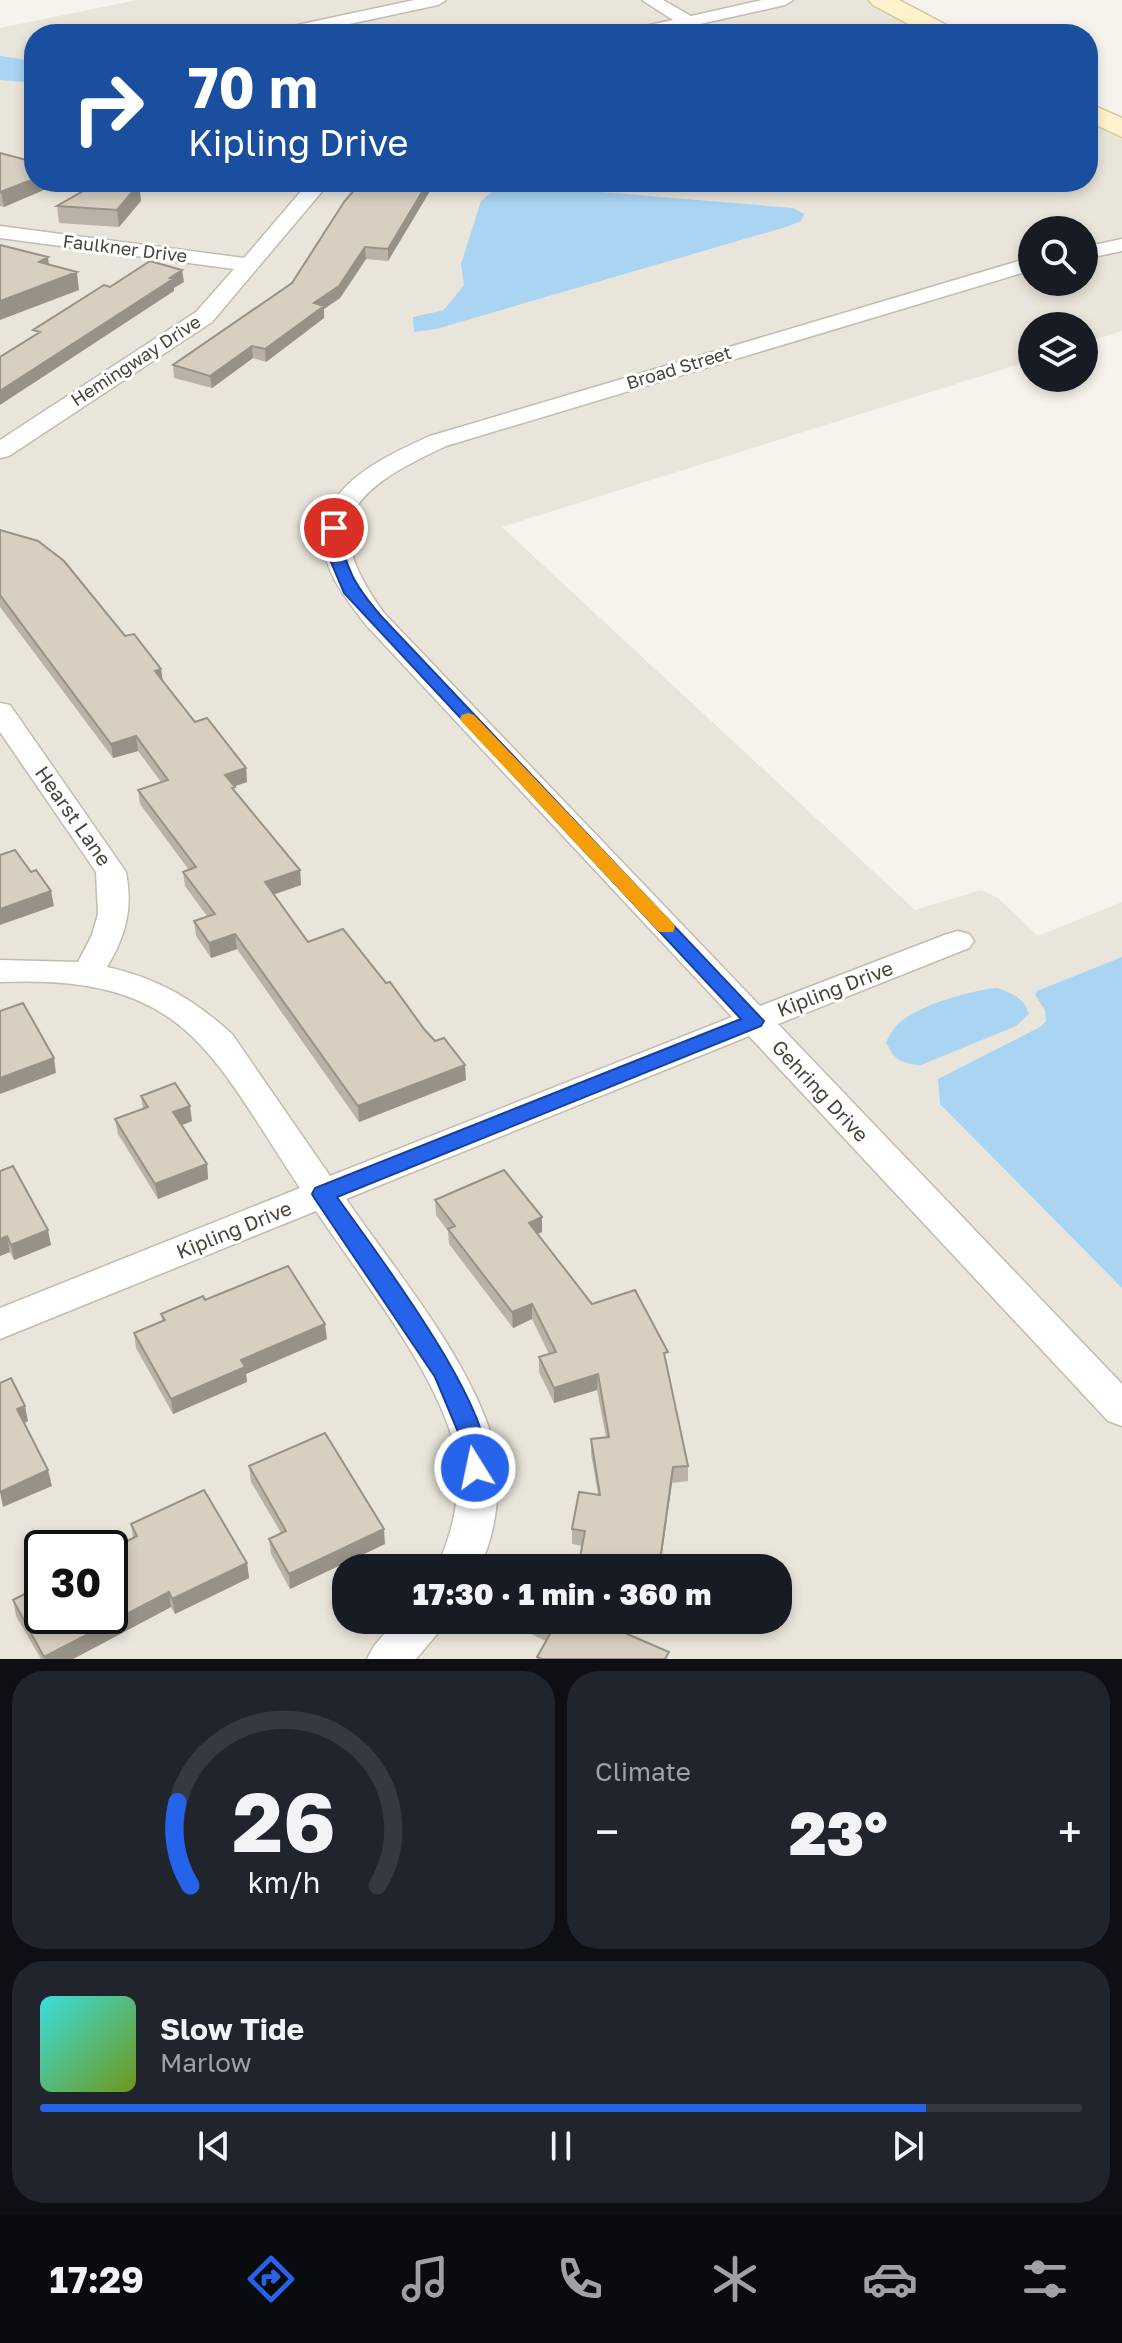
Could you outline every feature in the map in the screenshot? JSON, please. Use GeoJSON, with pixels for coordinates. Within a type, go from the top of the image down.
{"type":"FeatureCollection","features":[{"type":"Feature","properties":{"kind":"main road"},"geometry":{"type":"LineString","coordinates":[[881,0],[926,24]]}},
{"type":"Feature","properties":{"kind":"main road"},"geometry":{"type":"LineString","coordinates":[[1098,116],[1122,129]]}},
{"type":"Feature","properties":{"kind":"street"},"geometry":{"type":"LineString","coordinates":[[326,24],[438,0]]}},
{"type":"Feature","properties":{"kind":"street"},"geometry":{"type":"LineString","coordinates":[[650,0],[688,21]]}},
{"type":"Feature","properties":{"kind":"street"},"geometry":{"type":"LineString","coordinates":[[675,24],[785,0]]}},
{"type":"Feature","properties":{"kind":"street","name":"Hemingway Drive"},"geometry":{"type":"LineString","coordinates":[[0,451],[204,317],[312,192]]}},
{"type":"Feature","properties":{"kind":"street","name":"Faulkner Drive"},"geometry":{"type":"LineString","coordinates":[[0,232],[251,265]]}},
{"type":"Feature","properties":{"kind":"street"},"geometry":{"type":"LineString","coordinates":[[1098,250],[1122,245]]}},
{"type":"Feature","properties":{"kind":"street","name":"Broad Street"},"geometry":{"type":"LineString","coordinates":[[342,507],[380,472],[438,441],[1018,267]]}},
{"type":"Feature","properties":{"kind":"street","name":"Gehring Drive"},"geometry":{"type":"LineString","coordinates":[[342,507],[334,528],[334,550],[350,589],[1122,1410]]}},
{"type":"Feature","properties":{"kind":"street","name":"Hearst Lane"},"geometry":{"type":"LineString","coordinates":[[0,711],[111,872],[117,903],[112,933],[88,972]]}},
{"type":"Feature","properties":{"kind":"street","name":"Kipling Drive"},"geometry":{"type":"LineString","coordinates":[[0,1324],[958,941]]}},
{"type":"Feature","properties":{"kind":"street"},"geometry":{"type":"LineString","coordinates":[[0,971],[37,968],[88,972],[137,986],[180,1007],[220,1042],[445,1373],[473,1439],[478,1497],[465,1554]]}},
{"type":"Feature","properties":{"kind":"street"},"geometry":{"type":"LineString","coordinates":[[389,1659],[411,1634]]}},
{"type":"Feature","properties":{"kind":"shaded area"},"geometry":{"type":"Polygon","coordinates":[[[137,0],[881,0],[925,24],[24,24],[24,192],[1098,192],[1098,117],[1122,130],[1122,331],[1098,339],[1098,312],[1018,312],[1018,364],[502,527],[915,910],[981,890],[998,898],[1038,936],[1122,902],[1122,1659],[0,1659],[0,28],[137,0]]]}},
{"type":"Feature","properties":{"kind":"water"},"geometry":{"type":"Polygon","coordinates":[[[0,56],[24,60],[24,82],[0,80],[0,56]]]}},
{"type":"Feature","properties":{"kind":"water"},"geometry":{"type":"Polygon","coordinates":[[[492,192],[600,192],[793,208],[804,214],[801,221],[789,226],[436,329],[414,332],[413,317],[444,310],[464,285],[461,264],[481,201],[492,192]]]}},
{"type":"Feature","properties":{"kind":"water"},"geometry":{"type":"Polygon","coordinates":[[[1122,957],[1122,1288],[940,1104],[938,1079],[1040,1027],[1046,1021],[1045,1010],[1035,995],[1037,991],[1122,957]]]}},
{"type":"Feature","properties":{"kind":"water"},"geometry":{"type":"Polygon","coordinates":[[[997,988],[1017,997],[1027,1008],[1029,1014],[1016,1026],[921,1065],[899,1060],[889,1048],[886,1042],[895,1028],[916,1012],[959,996],[997,988]]]}},
{"type":"Feature","properties":{"kind":"building"},"geometry":{"type":"Polygon","coordinates":[[[0,153],[24,159],[24,183],[0,192],[0,153]]]}},
{"type":"Feature","properties":{"kind":"building"},"geometry":{"type":"Polygon","coordinates":[[[82,192],[132,192],[117,210],[57,206],[82,192]]]}},
{"type":"Feature","properties":{"kind":"building"},"geometry":{"type":"Polygon","coordinates":[[[352,192],[422,192],[388,249],[365,247],[339,286],[314,303],[324,306],[265,349],[252,346],[210,376],[173,365],[292,283],[352,192]]]}},
{"type":"Feature","properties":{"kind":"building"},"geometry":{"type":"Polygon","coordinates":[[[0,245],[48,257],[39,262],[77,272],[0,301],[0,245]]]}},
{"type":"Feature","properties":{"kind":"building"},"geometry":{"type":"Polygon","coordinates":[[[150,261],[182,270],[170,278],[173,279],[0,391],[0,357],[40,332],[33,330],[104,285],[110,287],[150,261]]]}},
{"type":"Feature","properties":{"kind":"building"},"geometry":{"type":"Polygon","coordinates":[[[0,530],[38,541],[64,561],[125,636],[134,634],[161,669],[155,671],[195,722],[207,718],[246,768],[225,775],[235,787],[232,788],[300,870],[265,882],[308,942],[343,929],[386,983],[390,982],[424,1029],[435,1041],[444,1038],[465,1065],[358,1106],[235,934],[209,943],[194,921],[215,914],[183,872],[196,867],[138,790],[168,780],[136,736],[111,744],[0,595],[0,530]]]}},
{"type":"Feature","properties":{"kind":"building"},"geometry":{"type":"Polygon","coordinates":[[[15,850],[31,872],[36,870],[51,891],[0,909],[0,855],[15,850]]]}},
{"type":"Feature","properties":{"kind":"building"},"geometry":{"type":"Polygon","coordinates":[[[23,1003],[54,1058],[0,1078],[0,1011],[23,1003]]]}},
{"type":"Feature","properties":{"kind":"building"},"geometry":{"type":"Polygon","coordinates":[[[175,1083],[190,1106],[173,1112],[207,1164],[155,1184],[115,1119],[148,1107],[141,1096],[175,1083]]]}},
{"type":"Feature","properties":{"kind":"building"},"geometry":{"type":"Polygon","coordinates":[[[13,1166],[48,1230],[11,1245],[7,1236],[0,1239],[0,1171],[13,1166]]]}},
{"type":"Feature","properties":{"kind":"building"},"geometry":{"type":"Polygon","coordinates":[[[504,1170],[542,1217],[529,1223],[592,1304],[635,1290],[668,1352],[664,1353],[688,1466],[673,1467],[661,1554],[581,1554],[585,1531],[572,1529],[579,1492],[600,1495],[591,1439],[609,1437],[598,1374],[554,1388],[539,1357],[556,1352],[532,1304],[512,1312],[448,1229],[455,1226],[435,1200],[504,1170]]]}},
{"type":"Feature","properties":{"kind":"building"},"geometry":{"type":"Polygon","coordinates":[[[288,1266],[325,1324],[241,1360],[245,1367],[171,1399],[134,1333],[165,1320],[161,1314],[203,1296],[205,1300],[288,1266]]]}},
{"type":"Feature","properties":{"kind":"building"},"geometry":{"type":"Polygon","coordinates":[[[11,1378],[25,1406],[17,1409],[48,1470],[0,1492],[0,1383],[11,1378]]]}},
{"type":"Feature","properties":{"kind":"building"},"geometry":{"type":"Polygon","coordinates":[[[325,1433],[384,1529],[289,1574],[269,1539],[286,1531],[249,1466],[325,1433]]]}},
{"type":"Feature","properties":{"kind":"building"},"geometry":{"type":"Polygon","coordinates":[[[204,1490],[247,1563],[172,1599],[169,1592],[128,1613],[128,1541],[137,1536],[131,1524],[204,1490]]]}},
{"type":"Feature","properties":{"kind":"building"},"geometry":{"type":"Polygon","coordinates":[[[24,1594],[24,1620],[13,1600],[24,1594]]]}},
{"type":"Feature","properties":{"kind":"building"},"geometry":{"type":"Polygon","coordinates":[[[31,1634],[88,1634],[44,1657],[31,1634]]]}},
{"type":"Feature","properties":{"kind":"building"},"geometry":{"type":"Polygon","coordinates":[[[550,1634],[627,1634],[669,1652],[665,1659],[537,1657],[550,1634]]]}},
{"type":"Feature","properties":{"kind":"slow traffic"},"geometry":{"type":"LineString","coordinates":[[468,718],[666,927]]}},
{"type":"Feature","properties":{"kind":"route"},"geometry":{"type":"LineString","coordinates":[[334,528],[334,550],[341,571],[350,589],[375,619],[754,1021],[323,1194],[445,1373],[473,1439],[475,1468]]}}]}
